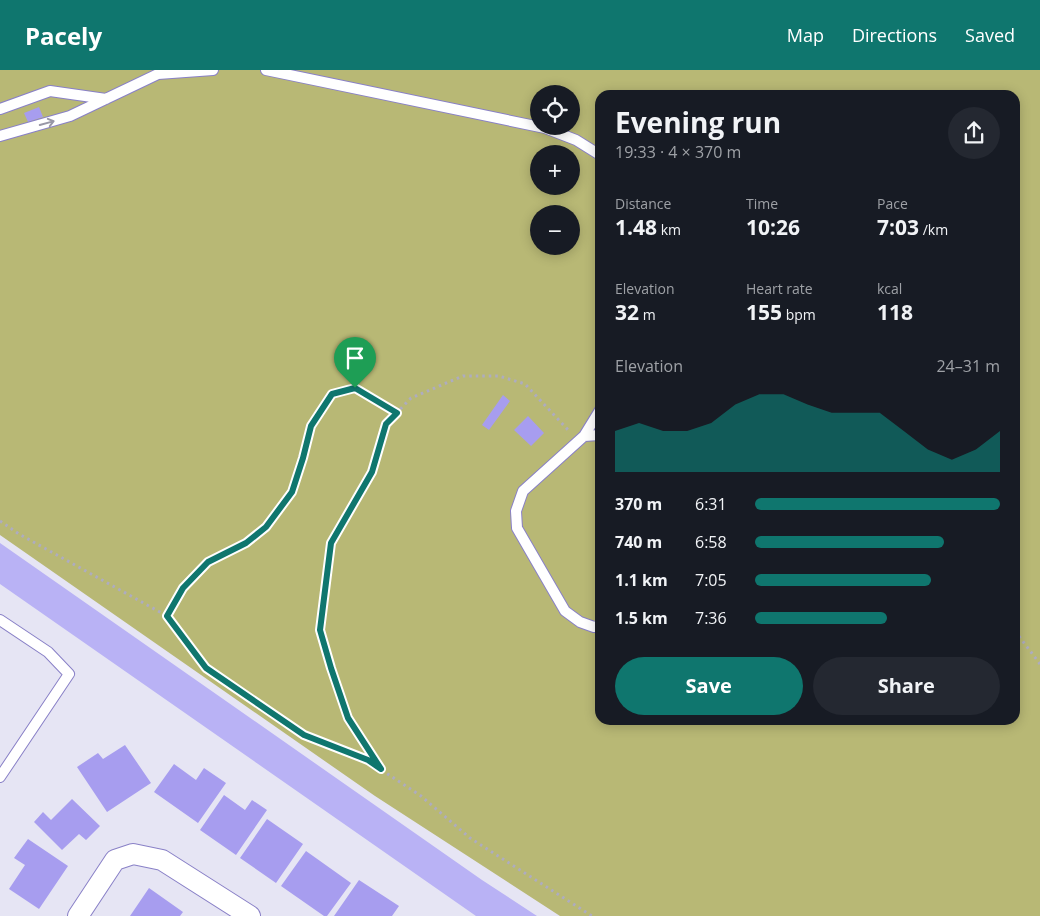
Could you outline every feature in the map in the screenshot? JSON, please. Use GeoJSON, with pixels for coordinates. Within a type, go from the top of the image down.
{"type":"FeatureCollection","features":[{"type":"Feature","properties":{"kind":"street"},"geometry":{"type":"LineString","coordinates":[[78,916],[115,860],[133,854],[162,860],[250,916]]}},
{"type":"Feature","properties":{"kind":"lane"},"geometry":{"type":"LineString","coordinates":[[0,136],[70,116],[158,72],[213,70]]}},
{"type":"Feature","properties":{"kind":"lane"},"geometry":{"type":"LineString","coordinates":[[266,70],[545,128],[576,140],[595,153]]}},
{"type":"Feature","properties":{"kind":"lane"},"geometry":{"type":"LineString","coordinates":[[0,109],[50,91],[106,99]]}},
{"type":"Feature","properties":{"kind":"lane"},"geometry":{"type":"LineString","coordinates":[[595,417],[581,438],[523,491],[516,512],[517,528],[565,611],[580,622],[595,627]]}},
{"type":"Feature","properties":{"kind":"lane"},"geometry":{"type":"LineString","coordinates":[[581,438],[595,436]]}},
{"type":"Feature","properties":{"kind":"lane"},"geometry":{"type":"LineString","coordinates":[[0,620],[48,652],[69,674],[0,777]]}},
{"type":"Feature","properties":{"kind":"path"},"geometry":{"type":"LineString","coordinates":[[381,769],[348,718],[320,630],[331,543],[372,472],[386,424],[411,398],[463,376],[499,376],[525,384],[581,438]]}},
{"type":"Feature","properties":{"kind":"path"},"geometry":{"type":"LineString","coordinates":[[167,616],[183,588],[208,562],[246,543],[266,527],[292,492],[311,426],[332,394],[355,388],[397,413]]}},
{"type":"Feature","properties":{"kind":"path"},"geometry":{"type":"LineString","coordinates":[[0,521],[19,534],[167,616],[206,668],[304,735],[368,760],[421,796],[470,838],[592,916]]}},
{"type":"Feature","properties":{"kind":"path"},"geometry":{"type":"LineString","coordinates":[[1020,638],[1040,664]]}},
{"type":"Feature","properties":{"kind":"shaded area"},"geometry":{"type":"Polygon","coordinates":[[[0,70],[1040,70],[1040,916],[560,916],[375,796],[0,535],[0,70]]]}},
{"type":"Feature","properties":{"kind":"shaded area"},"geometry":{"type":"Polygon","coordinates":[[[0,543],[482,880],[537,916],[476,916],[0,584],[0,543]]]}},
{"type":"Feature","properties":{"kind":"building"},"geometry":{"type":"Polygon","coordinates":[[[39,107],[43,117],[28,122],[24,113],[39,107]]]}},
{"type":"Feature","properties":{"kind":"building"},"geometry":{"type":"Polygon","coordinates":[[[503,395],[510,401],[489,430],[482,425],[503,395]]]}},
{"type":"Feature","properties":{"kind":"building"},"geometry":{"type":"Polygon","coordinates":[[[528,416],[544,433],[531,446],[514,430],[528,416]]]}},
{"type":"Feature","properties":{"kind":"building"},"geometry":{"type":"Polygon","coordinates":[[[125,745],[151,783],[107,812],[77,767],[98,753],[103,759],[125,745]]]}},
{"type":"Feature","properties":{"kind":"building"},"geometry":{"type":"Polygon","coordinates":[[[174,764],[196,780],[204,768],[226,783],[198,823],[154,792],[174,764]]]}},
{"type":"Feature","properties":{"kind":"building"},"geometry":{"type":"Polygon","coordinates":[[[224,795],[245,810],[252,800],[267,810],[236,855],[200,830],[224,795]]]}},
{"type":"Feature","properties":{"kind":"building"},"geometry":{"type":"Polygon","coordinates":[[[72,799],[100,826],[86,840],[79,834],[62,850],[34,822],[43,812],[51,820],[72,799]]]}},
{"type":"Feature","properties":{"kind":"building"},"geometry":{"type":"Polygon","coordinates":[[[267,819],[303,844],[276,883],[240,858],[267,819]]]}},
{"type":"Feature","properties":{"kind":"building"},"geometry":{"type":"Polygon","coordinates":[[[28,839],[68,866],[39,909],[9,889],[25,865],[14,858],[28,839]]]}},
{"type":"Feature","properties":{"kind":"building"},"geometry":{"type":"Polygon","coordinates":[[[306,851],[351,883],[327,916],[324,916],[281,886],[306,851]]]}},
{"type":"Feature","properties":{"kind":"building"},"geometry":{"type":"Polygon","coordinates":[[[359,880],[399,906],[392,916],[334,916],[359,880]]]}},
{"type":"Feature","properties":{"kind":"building"},"geometry":{"type":"Polygon","coordinates":[[[149,888],[183,912],[180,916],[130,916],[149,888]]]}},
{"type":"Feature","properties":{"kind":"route"},"geometry":{"type":"LineString","coordinates":[[355,388],[397,413],[386,424],[372,472],[331,543],[320,630],[348,718],[381,769],[368,760],[304,735],[206,668],[167,616],[183,588],[208,562],[246,543],[266,527],[292,492],[311,426],[332,394],[355,388]]}}]}
